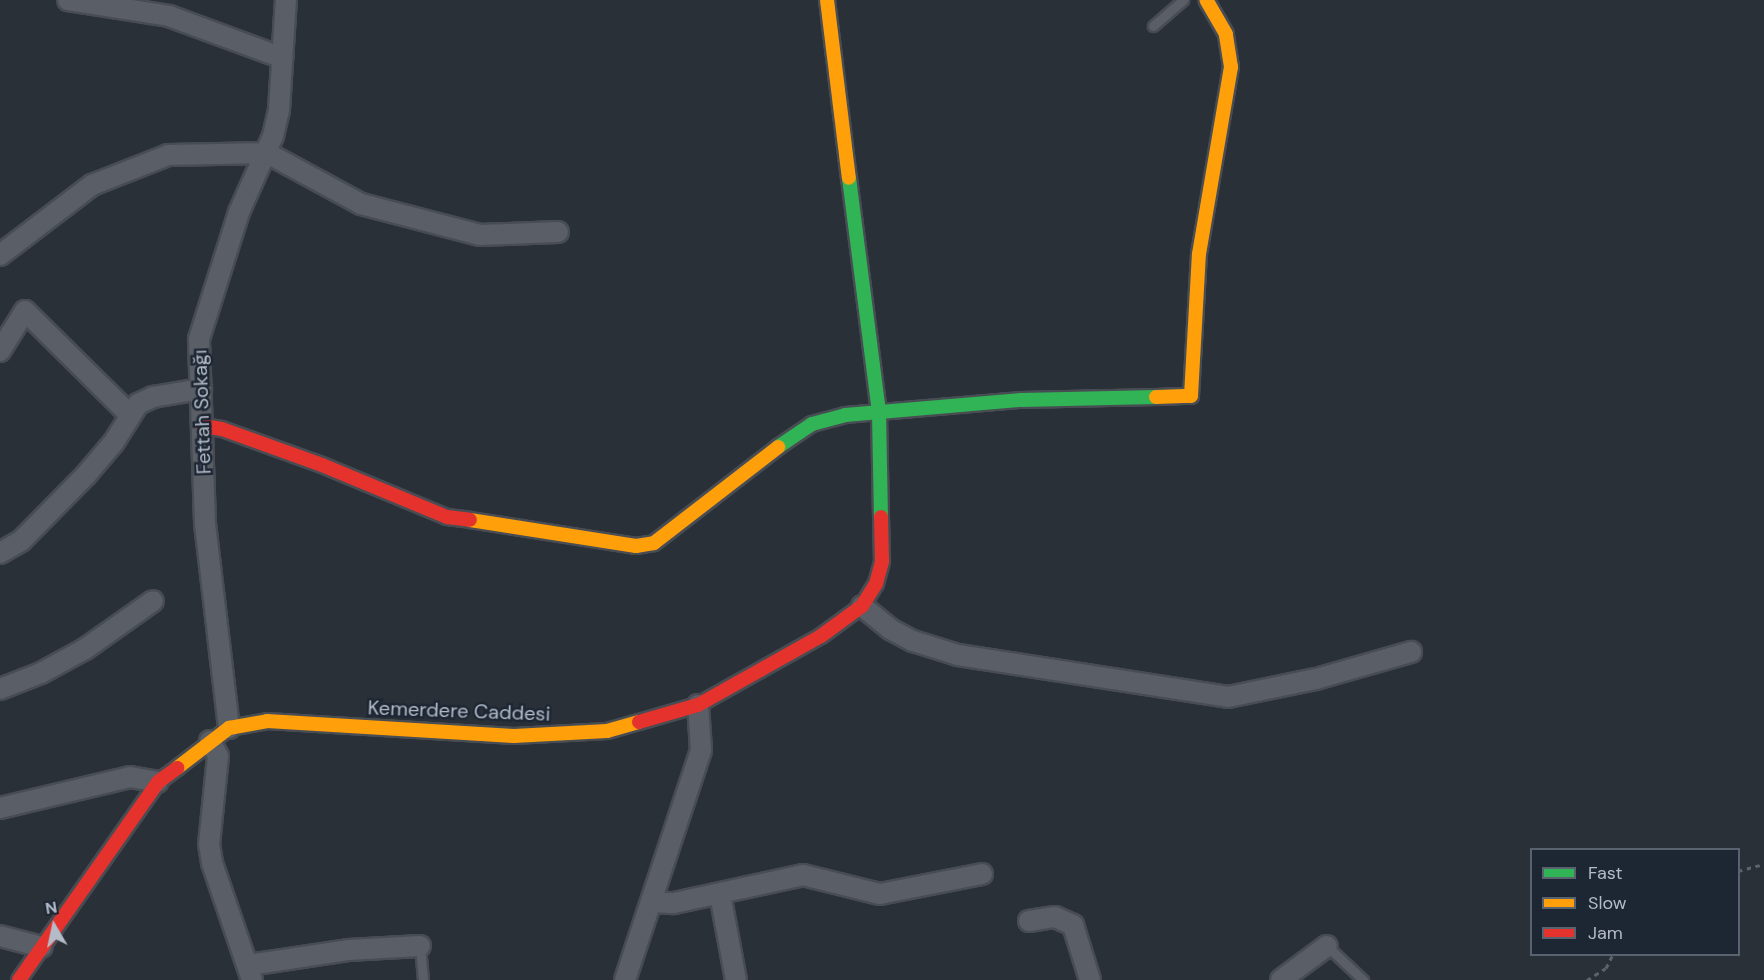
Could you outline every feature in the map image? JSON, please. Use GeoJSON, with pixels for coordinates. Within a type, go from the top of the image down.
{"type":"FeatureCollection","features":[{"type":"Feature","properties":{"kind":"street"},"geometry":{"type":"LineString","coordinates":[[68,0],[169,16],[282,58]]}},
{"type":"Feature","properties":{"kind":"street","name":"Fettah Sokağı"},"geometry":{"type":"LineString","coordinates":[[229,728],[207,555],[199,339],[238,212],[267,153],[279,110],[286,0]]}},
{"type":"Feature","properties":{"kind":"street","name":"Kemerdere Caddesi"},"geometry":{"type":"LineString","coordinates":[[19,980],[158,782],[229,728],[267,721],[514,736],[607,731],[698,705],[821,636],[862,606],[876,584],[882,561],[879,413],[827,0]]}},
{"type":"Feature","properties":{"kind":"street"},"geometry":{"type":"LineString","coordinates":[[203,426],[222,429],[289,453],[447,517],[621,546],[660,539],[750,466],[812,424],[845,415],[1021,400],[1191,396],[1199,254],[1231,67],[1227,34],[1206,0]]}},
{"type":"Feature","properties":{"kind":"street"},"geometry":{"type":"LineString","coordinates":[[0,255],[92,185],[168,155],[267,153],[361,204],[480,235],[558,232]]}},
{"type":"Feature","properties":{"kind":"street"},"geometry":{"type":"LineString","coordinates":[[0,351],[26,311],[129,414]]}},
{"type":"Feature","properties":{"kind":"street"},"geometry":{"type":"LineString","coordinates":[[0,553],[21,541],[86,475],[114,442],[129,414],[153,397],[201,389]]}},
{"type":"Feature","properties":{"kind":"street"},"geometry":{"type":"LineString","coordinates":[[0,688],[41,673],[85,649],[153,601]]}},
{"type":"Feature","properties":{"kind":"street"},"geometry":{"type":"LineString","coordinates":[[862,606],[905,637],[958,655],[1228,697],[1316,679],[1411,652]]}},
{"type":"Feature","properties":{"kind":"street"},"geometry":{"type":"LineString","coordinates":[[625,980],[701,750],[698,705]]}},
{"type":"Feature","properties":{"kind":"street"},"geometry":{"type":"LineString","coordinates":[[210,741],[218,756],[211,854],[251,972],[348,950],[420,946]]}},
{"type":"Feature","properties":{"kind":"street"},"geometry":{"type":"LineString","coordinates":[[0,808],[130,777],[158,782]]}},
{"type":"Feature","properties":{"kind":"street"},"geometry":{"type":"LineString","coordinates":[[652,902],[674,903],[803,875],[880,894],[982,874]]}},
{"type":"Feature","properties":{"kind":"street"},"geometry":{"type":"LineString","coordinates":[[720,894],[736,980]]}},
{"type":"Feature","properties":{"kind":"street"},"geometry":{"type":"LineString","coordinates":[[1029,921],[1055,917],[1073,925],[1090,980]]}},
{"type":"Feature","properties":{"kind":"street"},"geometry":{"type":"LineString","coordinates":[[0,936],[42,946]]}},
{"type":"Feature","properties":{"kind":"street"},"geometry":{"type":"LineString","coordinates":[[1281,980],[1327,946]]}},
{"type":"Feature","properties":{"kind":"lane"},"geometry":{"type":"LineString","coordinates":[[1153,26],[1183,0]]}},
{"type":"Feature","properties":{"kind":"lane"},"geometry":{"type":"LineString","coordinates":[[420,946],[423,980]]}},
{"type":"Feature","properties":{"kind":"lane"},"geometry":{"type":"LineString","coordinates":[[1327,946],[1363,980]]}},
{"type":"Feature","properties":{"kind":"path"},"geometry":{"type":"LineString","coordinates":[[1740,870],[1764,864]]}},
{"type":"Feature","properties":{"kind":"path"},"geometry":{"type":"LineString","coordinates":[[1587,980],[1606,968],[1612,956]]}},
{"type":"Feature","properties":{"kind":"traffic: fast"},"geometry":{"type":"LineString","coordinates":[[849,178],[879,413],[881,517]]}},
{"type":"Feature","properties":{"kind":"traffic: fast"},"geometry":{"type":"LineString","coordinates":[[778,447],[812,424],[845,415],[1021,400],[1156,397]]}},
{"type":"Feature","properties":{"kind":"traffic: slow"},"geometry":{"type":"LineString","coordinates":[[827,0],[849,178]]}},
{"type":"Feature","properties":{"kind":"traffic: slow"},"geometry":{"type":"LineString","coordinates":[[1156,397],[1191,396],[1199,254],[1231,67],[1226,34],[1206,0]]}},
{"type":"Feature","properties":{"kind":"traffic: slow"},"geometry":{"type":"LineString","coordinates":[[470,520],[636,546],[654,543],[778,447]]}},
{"type":"Feature","properties":{"kind":"traffic: slow"},"geometry":{"type":"LineString","coordinates":[[177,768],[229,728],[267,721],[514,736],[607,731],[639,722]]}},
{"type":"Feature","properties":{"kind":"traffic: jam"},"geometry":{"type":"LineString","coordinates":[[203,426],[222,429],[322,465],[447,517],[470,520]]}},
{"type":"Feature","properties":{"kind":"traffic: jam"},"geometry":{"type":"LineString","coordinates":[[639,722],[698,705],[821,636],[862,606],[876,584],[882,561],[881,517]]}},
{"type":"Feature","properties":{"kind":"traffic: jam"},"geometry":{"type":"LineString","coordinates":[[19,980],[158,782],[177,768]]}}]}
